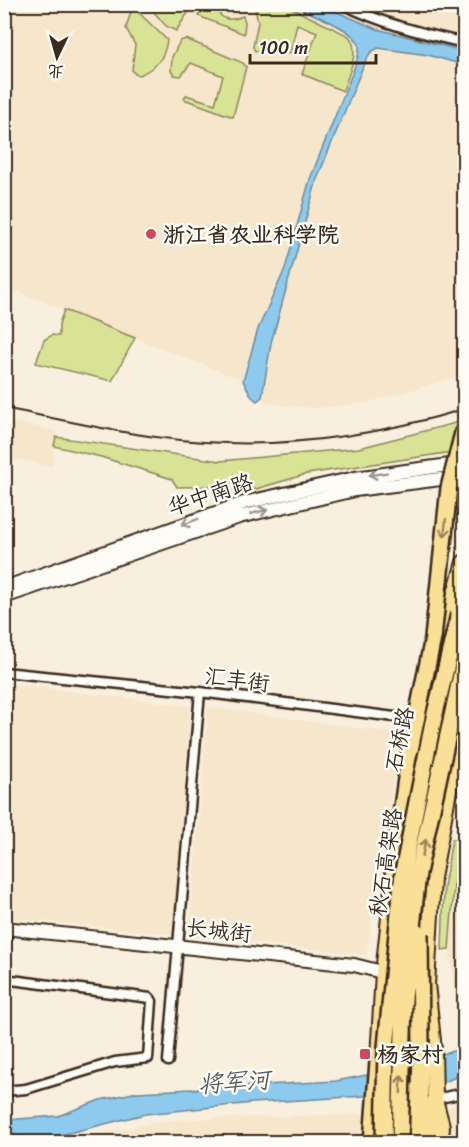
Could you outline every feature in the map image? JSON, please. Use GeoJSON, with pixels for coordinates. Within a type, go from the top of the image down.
{"type":"FeatureCollection","features":[{"type":"Feature","properties":{"kind":"highway"},"geometry":{"type":"LineString","coordinates":[[393,871],[410,750],[432,638],[449,488],[465,429]]}},
{"type":"Feature","properties":{"kind":"highway","name":"秋石高架路"},"geometry":{"type":"LineString","coordinates":[[384,1143],[386,1047],[403,873],[434,722],[465,593]]}},
{"type":"Feature","properties":{"kind":"highway","name":"秋石高架路"},"geometry":{"type":"LineString","coordinates":[[400,1143],[404,999],[418,873],[465,661]]}},
{"type":"Feature","properties":{"kind":"highway"},"geometry":{"type":"LineString","coordinates":[[418,873],[421,984],[419,1143]]}},
{"type":"Feature","properties":{"kind":"highway"},"geometry":{"type":"LineString","coordinates":[[372,1143],[377,1064]]}},
{"type":"Feature","properties":{"kind":"highway"},"geometry":{"type":"LineString","coordinates":[[433,1143],[434,1098]]}},
{"type":"Feature","properties":{"kind":"main road","name":"华中南路"},"geometry":{"type":"LineString","coordinates":[[4,588],[244,503],[355,478],[465,463]]}},
{"type":"Feature","properties":{"kind":"main road","name":"华中南路"},"geometry":{"type":"LineString","coordinates":[[4,597],[239,517],[355,490],[465,476]]}},
{"type":"Feature","properties":{"kind":"main road","name":"石桥路"},"geometry":{"type":"LineString","coordinates":[[377,1064],[393,871],[442,639],[465,562]]}},
{"type":"Feature","properties":{"kind":"main road"},"geometry":{"type":"LineString","coordinates":[[412,1143],[414,1091],[427,984],[433,878],[464,716]]}},
{"type":"Feature","properties":{"kind":"main road","name":"长城街"},"geometry":{"type":"LineString","coordinates":[[6,928],[354,965],[427,984]]}},
{"type":"Feature","properties":{"kind":"main road"},"geometry":{"type":"LineString","coordinates":[[427,984],[434,1050],[434,1098],[442,1126],[441,1143]]}},
{"type":"Feature","properties":{"kind":"main road"},"geometry":{"type":"LineString","coordinates":[[376,1102],[378,1143]]}},
{"type":"Feature","properties":{"kind":"street"},"geometry":{"type":"LineString","coordinates":[[343,4],[391,25],[465,43]]}},
{"type":"Feature","properties":{"kind":"street","name":"汇丰街"},"geometry":{"type":"LineString","coordinates":[[4,672],[200,692],[425,721],[464,716]]}},
{"type":"Feature","properties":{"kind":"street"},"geometry":{"type":"LineString","coordinates":[[168,1061],[200,692]]}},
{"type":"Feature","properties":{"kind":"street"},"geometry":{"type":"LineString","coordinates":[[4,955],[6,928]]}},
{"type":"Feature","properties":{"kind":"street"},"geometry":{"type":"LineString","coordinates":[[4,979],[150,998],[152,1001],[148,1058],[115,1062],[26,1089],[4,1091]]}},
{"type":"Feature","properties":{"kind":"street"},"geometry":{"type":"LineString","coordinates":[[434,1098],[465,1093]]}},
{"type":"Feature","properties":{"kind":"shaded area","name":"浙江省农业科学院"},"geometry":{"type":"Polygon","coordinates":[[[5,5],[464,5],[464,42],[462,56],[372,36],[313,180],[254,381],[237,378],[8,288],[5,295],[5,5]]]}},
{"type":"Feature","properties":{"kind":"shaded area"},"geometry":{"type":"Polygon","coordinates":[[[378,48],[428,55],[464,65],[464,375],[366,403],[317,408],[265,402],[262,397],[271,343],[317,179],[366,59],[378,48]]]}},
{"type":"Feature","properties":{"kind":"shaded area"},"geometry":{"type":"Polygon","coordinates":[[[5,420],[57,431],[52,466],[5,457],[5,420]]]}},
{"type":"Feature","properties":{"kind":"shaded area"},"geometry":{"type":"Polygon","coordinates":[[[5,683],[190,706],[174,935],[5,917],[5,683]]]}},
{"type":"Feature","properties":{"kind":"shaded area"},"geometry":{"type":"Polygon","coordinates":[[[208,707],[401,734],[366,955],[189,936],[208,707]]]}},
{"type":"Feature","properties":{"kind":"shaded area"},"geometry":{"type":"Polygon","coordinates":[[[464,820],[464,1048],[459,1050],[458,1018],[449,949],[456,861],[464,820]]]}},
{"type":"Feature","properties":{"kind":"shaded area"},"geometry":{"type":"Polygon","coordinates":[[[464,1102],[464,1142],[448,1142],[449,1107],[464,1102]]]}},
{"type":"Feature","properties":{"kind":"shaded area"},"geometry":{"type":"Polygon","coordinates":[[[364,1114],[362,1142],[77,1142],[106,1133],[167,1120],[364,1114]]]}},
{"type":"Feature","properties":{"kind":"green space"},"geometry":{"type":"Polygon","coordinates":[[[133,5],[138,5],[138,12],[167,40],[159,62],[140,75],[135,74],[132,70],[135,45],[126,28],[133,5]]]}},
{"type":"Feature","properties":{"kind":"green space"},"geometry":{"type":"Polygon","coordinates":[[[148,5],[193,5],[176,31],[166,26],[148,5]]]}},
{"type":"Feature","properties":{"kind":"green space"},"geometry":{"type":"Polygon","coordinates":[[[209,5],[226,19],[243,16],[244,34],[198,16],[203,8],[209,5]]]}},
{"type":"Feature","properties":{"kind":"green space"},"geometry":{"type":"Polygon","coordinates":[[[254,5],[285,5],[349,36],[354,56],[343,91],[302,74],[317,32],[297,24],[290,54],[273,50],[255,51],[253,47],[258,22],[254,5]]]}},
{"type":"Feature","properties":{"kind":"green space"},"geometry":{"type":"Polygon","coordinates":[[[186,39],[243,63],[246,67],[233,117],[184,99],[186,95],[215,104],[223,76],[191,63],[181,76],[174,75],[171,71],[172,57],[180,41],[186,39]]]}},
{"type":"Feature","properties":{"kind":"green space"},"geometry":{"type":"Polygon","coordinates":[[[64,310],[135,338],[112,381],[36,363],[44,340],[52,335],[59,336],[59,324],[64,310]]]}},
{"type":"Feature","properties":{"kind":"green space"},"geometry":{"type":"Polygon","coordinates":[[[459,422],[452,452],[307,474],[232,496],[227,486],[177,487],[172,479],[101,457],[54,446],[56,437],[220,461],[359,448],[459,422]]]}},
{"type":"Feature","properties":{"kind":"green space"},"geometry":{"type":"Polygon","coordinates":[[[452,839],[460,839],[449,949],[442,950],[444,887],[452,839]]]}},
{"type":"Feature","properties":{"kind":"water"},"geometry":{"type":"Polygon","coordinates":[[[291,5],[321,5],[377,29],[464,51],[464,65],[428,55],[378,48],[366,59],[317,179],[271,343],[262,397],[257,401],[252,397],[243,381],[258,329],[285,269],[310,179],[352,74],[359,49],[356,40],[341,27],[291,5]]]}},
{"type":"Feature","properties":{"kind":"water"},"geometry":{"type":"Polygon","coordinates":[[[464,1048],[464,1073],[447,1081],[365,1096],[253,1103],[145,1114],[39,1142],[26,1142],[24,1139],[5,1134],[5,1120],[58,1116],[100,1100],[138,1092],[336,1081],[367,1075],[464,1048]]]}},
{"type":"Feature","properties":{"kind":"railway"},"geometry":{"type":"LineString","coordinates":[[4,408],[142,435],[226,443],[286,442],[346,436],[377,431],[464,409]]}},
{"type":"Feature","properties":{"kind":"place","name":"浙江省农业科学院"},"geometry":{"type":"Point","coordinates":[151,234]}},
{"type":"Feature","properties":{"kind":"place","name":"杨家村"},"geometry":{"type":"Point","coordinates":[365,1054]}},
{"type":"Feature","properties":{"kind":"water label","name":"将军河"},"geometry":{"type":"Point","coordinates":[234,1082]}}]}
